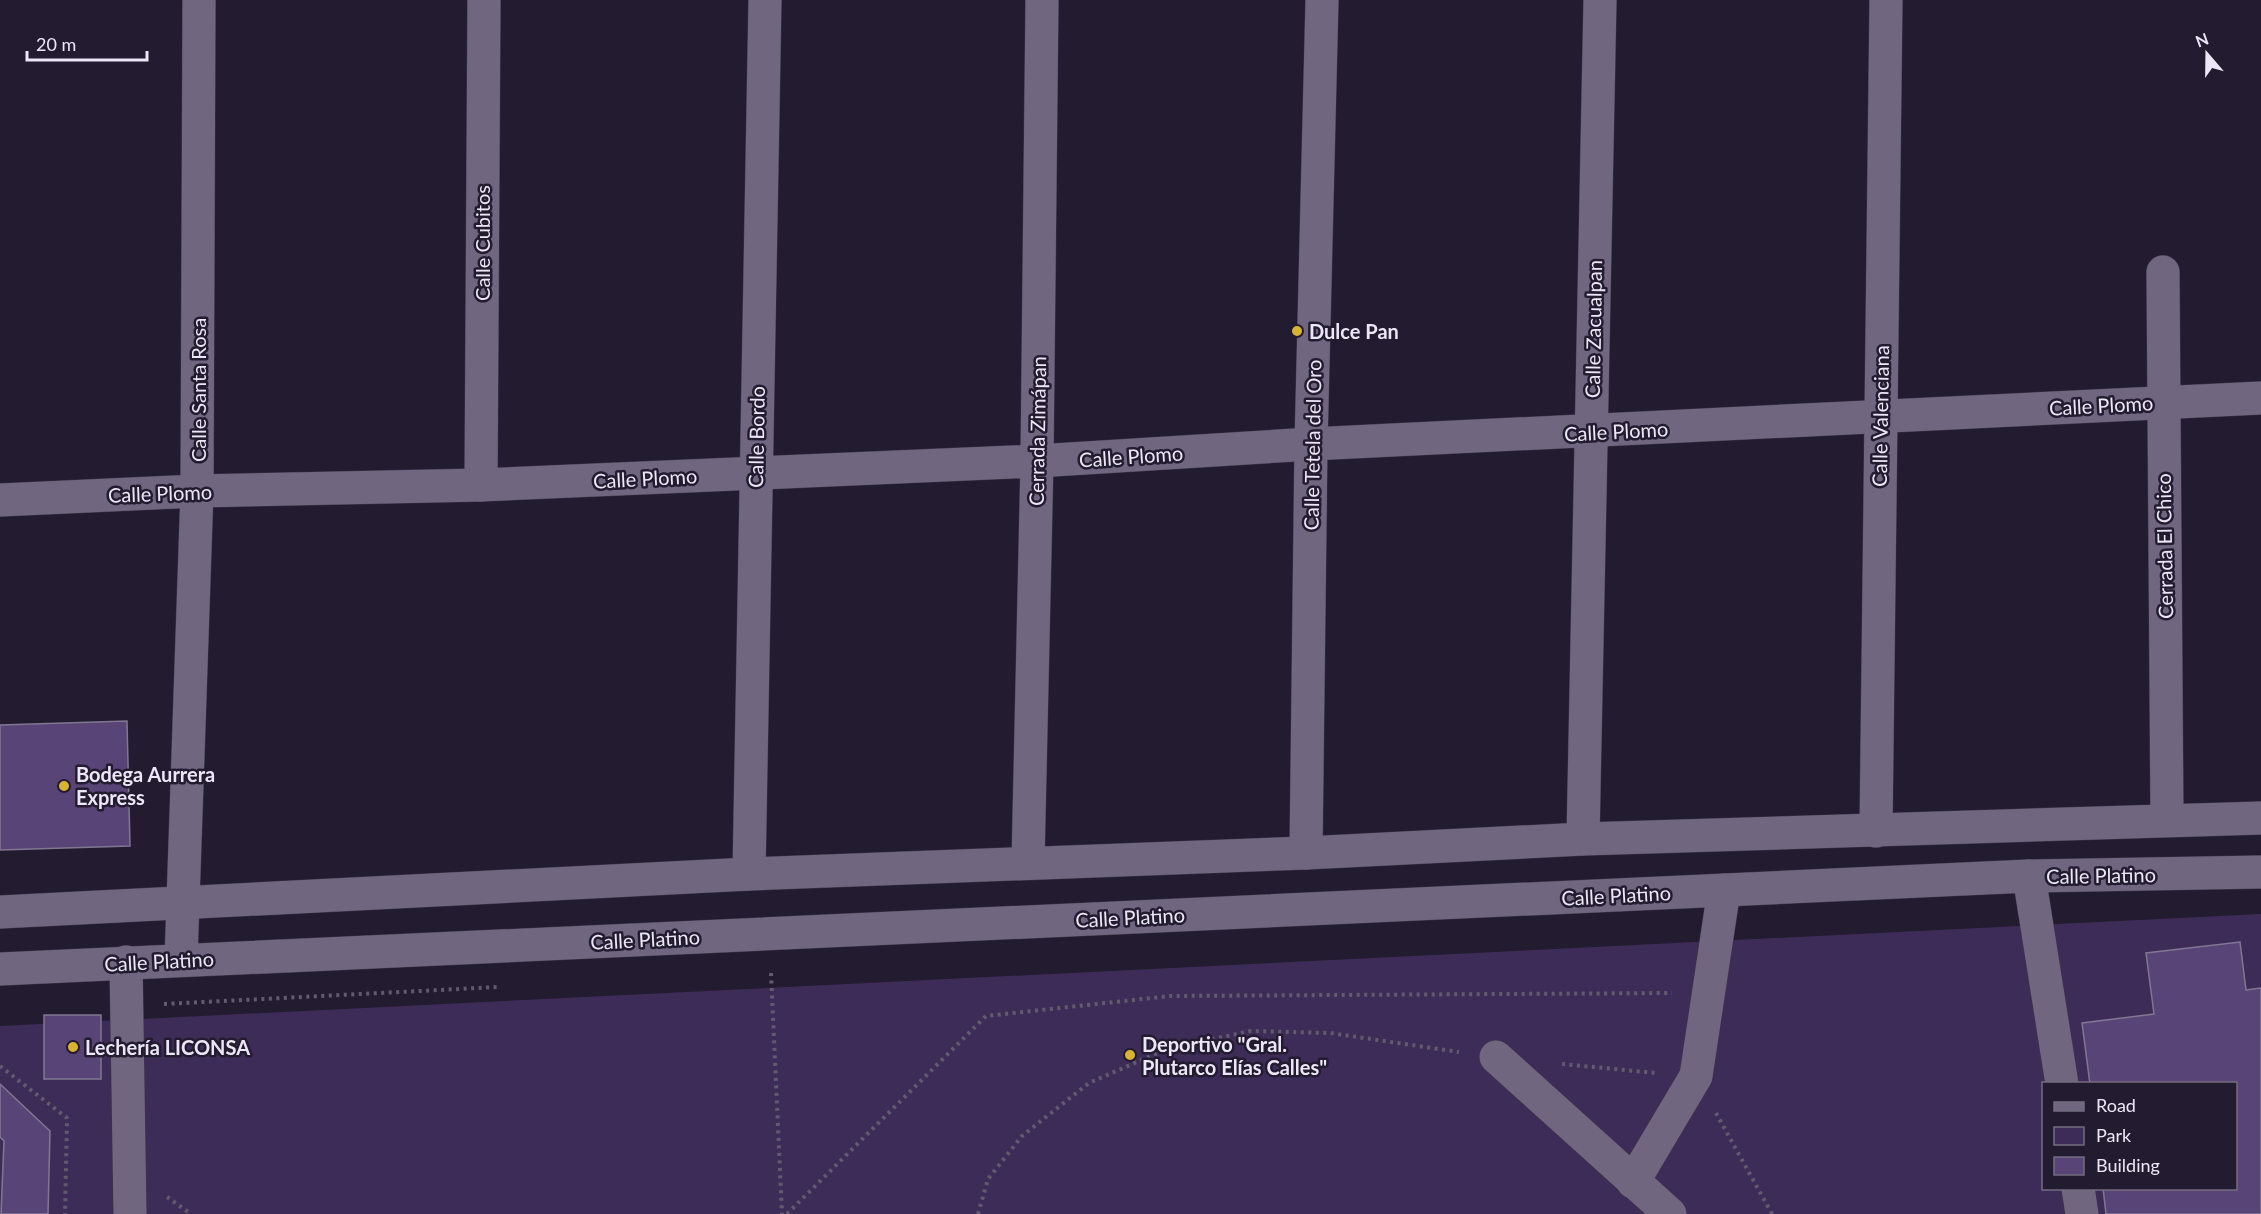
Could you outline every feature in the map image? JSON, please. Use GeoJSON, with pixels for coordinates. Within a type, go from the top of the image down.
{"type":"FeatureCollection","features":[{"type":"Feature","properties":{"kind":"street","name":"Calle Santa Rosa"},"geometry":{"type":"LineString","coordinates":[[181,960],[198,490],[199,0]]}},
{"type":"Feature","properties":{"kind":"street","name":"Calle Cubitos"},"geometry":{"type":"LineString","coordinates":[[481,485],[484,0]]}},
{"type":"Feature","properties":{"kind":"street","name":"Calle Bordo"},"geometry":{"type":"LineString","coordinates":[[749,874],[765,0]]}},
{"type":"Feature","properties":{"kind":"street","name":"Cerrada Zimápan"},"geometry":{"type":"LineString","coordinates":[[1028,863],[1037,461],[1042,0]]}},
{"type":"Feature","properties":{"kind":"street","name":"Calle Tetela del Oro"},"geometry":{"type":"LineString","coordinates":[[1306,854],[1311,444],[1322,0]]}},
{"type":"Feature","properties":{"kind":"street","name":"Calle Zacualpan"},"geometry":{"type":"LineString","coordinates":[[1583,839],[1600,0]]}},
{"type":"Feature","properties":{"kind":"street","name":"Calle Valenciana"},"geometry":{"type":"LineString","coordinates":[[1876,831],[1886,0]]}},
{"type":"Feature","properties":{"kind":"street","name":"Cerrada El Chico"},"geometry":{"type":"LineString","coordinates":[[2163,272],[2162,402],[2167,820]]}},
{"type":"Feature","properties":{"kind":"street","name":"Calle Plomo"},"geometry":{"type":"LineString","coordinates":[[0,500],[198,490],[481,485],[1037,461],[1311,444],[2261,398]]}},
{"type":"Feature","properties":{"kind":"street"},"geometry":{"type":"LineString","coordinates":[[0,912],[749,874],[1306,854],[1583,839],[2261,818]]}},
{"type":"Feature","properties":{"kind":"street","name":"Calle Platino"},"geometry":{"type":"LineString","coordinates":[[0,969],[2029,876],[2261,872]]}},
{"type":"Feature","properties":{"kind":"street"},"geometry":{"type":"LineString","coordinates":[[2029,876],[2062,1082]]}},
{"type":"Feature","properties":{"kind":"street"},"geometry":{"type":"LineString","coordinates":[[1633,1182],[1696,1076],[1724,890]]}},
{"type":"Feature","properties":{"kind":"street"},"geometry":{"type":"LineString","coordinates":[[126,962],[130,1214]]}},
{"type":"Feature","properties":{"kind":"street"},"geometry":{"type":"LineString","coordinates":[[1496,1057],[1670,1214]]}},
{"type":"Feature","properties":{"kind":"street"},"geometry":{"type":"LineString","coordinates":[[2078,1190],[2082,1214]]}},
{"type":"Feature","properties":{"kind":"path"},"geometry":{"type":"LineString","coordinates":[[771,973],[782,1214]]}},
{"type":"Feature","properties":{"kind":"path"},"geometry":{"type":"LineString","coordinates":[[788,1214],[986,1016],[1170,996],[1709,993]]}},
{"type":"Feature","properties":{"kind":"path"},"geometry":{"type":"LineString","coordinates":[[978,1214],[988,1179],[1022,1136],[1089,1083],[1169,1048],[1251,1031],[1307,1032],[1330,1033],[1400,1045],[1496,1057]]}},
{"type":"Feature","properties":{"kind":"path"},"geometry":{"type":"LineString","coordinates":[[1551,1063],[1607,1070],[1696,1076],[1772,1214]]}},
{"type":"Feature","properties":{"kind":"path"},"geometry":{"type":"LineString","coordinates":[[0,1066],[67,1118],[65,1214]]}},
{"type":"Feature","properties":{"kind":"path"},"geometry":{"type":"LineString","coordinates":[[159,1192],[191,1214]]}},
{"type":"Feature","properties":{"kind":"green space","name":"Deportivo \"Gral. Plutarco Elías Calles\""},"geometry":{"type":"Polygon","coordinates":[[[2261,914],[2261,1214],[0,1214],[0,1026],[2261,914]]]}},
{"type":"Feature","properties":{"kind":"building","name":"Bodega Aurrera Express"},"geometry":{"type":"Polygon","coordinates":[[[127,721],[130,846],[0,850],[0,725],[127,721]]]}},
{"type":"Feature","properties":{"kind":"building"},"geometry":{"type":"Polygon","coordinates":[[[2240,942],[2246,990],[2261,988],[2261,1214],[2106,1214],[2103,1190],[2237,1190],[2237,1082],[2090,1082],[2082,1023],[2154,1014],[2146,953],[2240,942]]]}},
{"type":"Feature","properties":{"kind":"building","name":"Lechería LICONSA"},"geometry":{"type":"Polygon","coordinates":[[[44,1015],[101,1015],[101,1079],[44,1079],[44,1015]]]}},
{"type":"Feature","properties":{"kind":"building"},"geometry":{"type":"Polygon","coordinates":[[[0,1084],[50,1131],[48,1214],[1,1214],[4,1141],[0,1137],[0,1084]]]}},
{"type":"Feature","properties":{"kind":"place","name":"Dulce Pan"},"geometry":{"type":"Point","coordinates":[1297,331]}},
{"type":"Feature","properties":{"kind":"place","name":"Bodega Aurrera Express"},"geometry":{"type":"Point","coordinates":[64,786]}},
{"type":"Feature","properties":{"kind":"place","name":"Lechería LICONSA"},"geometry":{"type":"Point","coordinates":[73,1047]}},
{"type":"Feature","properties":{"kind":"place","name":"Deportivo \"Gral. Plutarco Elías Calles\""},"geometry":{"type":"Point","coordinates":[1130,1055]}}]}
